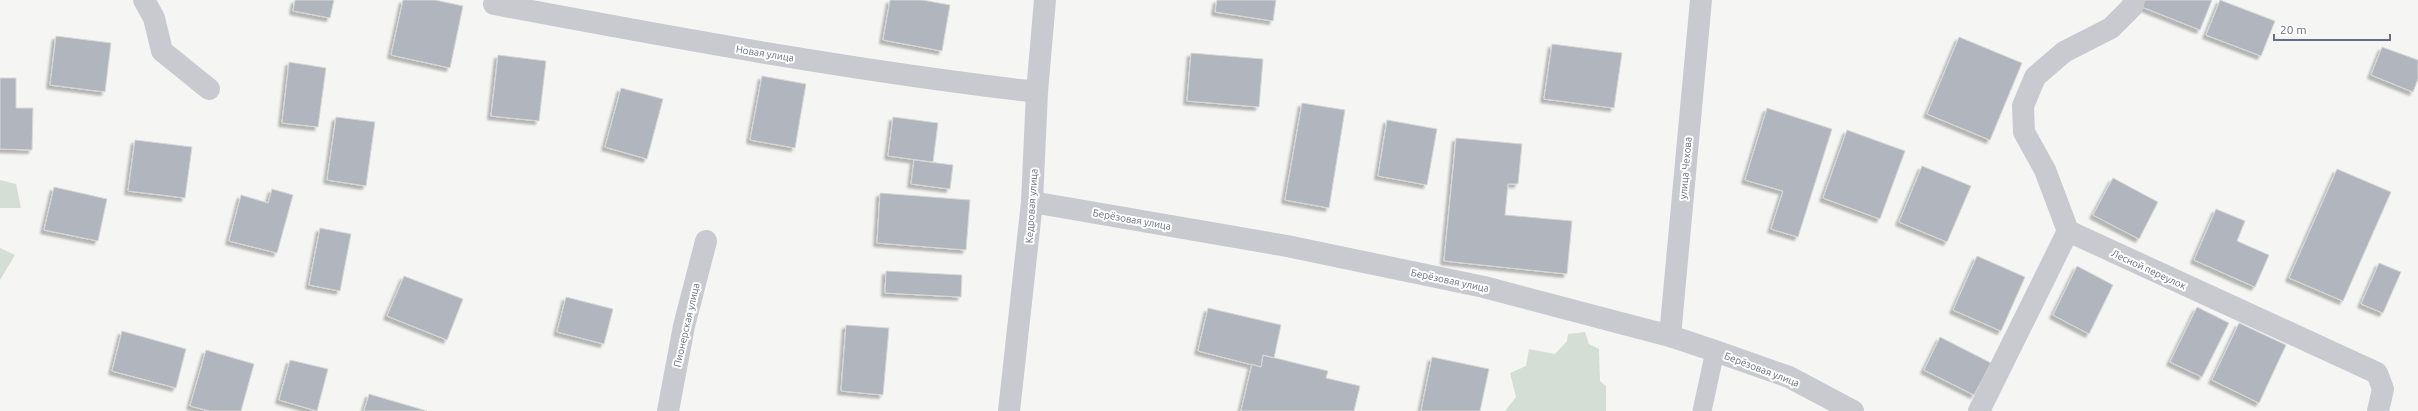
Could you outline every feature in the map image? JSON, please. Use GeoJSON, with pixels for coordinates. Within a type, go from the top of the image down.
{"type":"FeatureCollection","features":[{"type":"Feature","properties":{"kind":"street"},"geometry":{"type":"LineString","coordinates":[[144,0],[154,18],[162,52],[209,89]]}},
{"type":"Feature","properties":{"kind":"street","name":"Кедровая улица"},"geometry":{"type":"LineString","coordinates":[[1010,411],[1032,202],[1037,92],[1045,0]]}},
{"type":"Feature","properties":{"kind":"street","name":"улица Чехова"},"geometry":{"type":"LineString","coordinates":[[1670,336],[1701,0]]}},
{"type":"Feature","properties":{"kind":"street"},"geometry":{"type":"LineString","coordinates":[[1979,411],[2068,232],[2050,183],[2024,132],[2023,106],[2035,77],[2064,52],[2111,28],[2132,7],[2134,0]]}},
{"type":"Feature","properties":{"kind":"street","name":"Новая улица"},"geometry":{"type":"LineString","coordinates":[[494,4],[717,46],[938,81],[1037,92]]}},
{"type":"Feature","properties":{"kind":"street","name":"Берёзовая улица"},"geometry":{"type":"LineString","coordinates":[[1032,202],[1287,246],[1484,287],[1670,336],[1715,351],[1789,376],[1853,411]]}},
{"type":"Feature","properties":{"kind":"street","name":"Лесной переулок"},"geometry":{"type":"LineString","coordinates":[[2068,232],[2377,373],[2383,389],[2378,411]]}},
{"type":"Feature","properties":{"kind":"street","name":"Пионерская улица"},"geometry":{"type":"LineString","coordinates":[[668,411],[684,326],[706,240]]}},
{"type":"Feature","properties":{"kind":"lane"},"geometry":{"type":"LineString","coordinates":[[1702,411],[1715,351]]}},
{"type":"Feature","properties":{"kind":"shaded area"},"geometry":{"type":"Polygon","coordinates":[[[0,180],[16,184],[21,208],[0,208],[0,180]]]}},
{"type":"Feature","properties":{"kind":"shaded area"},"geometry":{"type":"Polygon","coordinates":[[[0,248],[15,255],[0,280],[0,248]]]}},
{"type":"Feature","properties":{"kind":"shaded area"},"geometry":{"type":"Polygon","coordinates":[[[1585,332],[1589,344],[1599,349],[1600,381],[1606,386],[1606,411],[1505,411],[1516,397],[1510,373],[1526,366],[1529,349],[1555,354],[1567,341],[1568,334],[1585,332]]]}},
{"type":"Feature","properties":{"kind":"building"},"geometry":{"type":"Polygon","coordinates":[[[295,0],[334,0],[330,18],[293,11],[295,0]]]}},
{"type":"Feature","properties":{"kind":"building"},"geometry":{"type":"Polygon","coordinates":[[[403,0],[435,0],[463,6],[450,68],[391,55],[403,0]]]}},
{"type":"Feature","properties":{"kind":"building"},"geometry":{"type":"Polygon","coordinates":[[[890,0],[922,0],[950,5],[942,51],[883,40],[890,0]]]}},
{"type":"Feature","properties":{"kind":"building"},"geometry":{"type":"Polygon","coordinates":[[[1217,0],[1276,0],[1273,21],[1215,12],[1217,0]]]}},
{"type":"Feature","properties":{"kind":"building"},"geometry":{"type":"Polygon","coordinates":[[[2145,0],[2212,0],[2200,30],[2142,7],[2145,0]]]}},
{"type":"Feature","properties":{"kind":"building"},"geometry":{"type":"Polygon","coordinates":[[[2220,0],[2275,21],[2261,56],[2206,35],[2220,0]]]}},
{"type":"Feature","properties":{"kind":"building"},"geometry":{"type":"Polygon","coordinates":[[[56,36],[111,43],[105,92],[50,85],[56,36]]]}},
{"type":"Feature","properties":{"kind":"building"},"geometry":{"type":"Polygon","coordinates":[[[1959,37],[2022,63],[1990,140],[1927,114],[1959,37]]]}},
{"type":"Feature","properties":{"kind":"building"},"geometry":{"type":"Polygon","coordinates":[[[1552,44],[1622,53],[1614,108],[1544,99],[1552,44]]]}},
{"type":"Feature","properties":{"kind":"building"},"geometry":{"type":"Polygon","coordinates":[[[2382,47],[2418,60],[2418,79],[2413,92],[2371,75],[2382,47]]]}},
{"type":"Feature","properties":{"kind":"building"},"geometry":{"type":"Polygon","coordinates":[[[1191,53],[1263,59],[1259,107],[1187,101],[1191,53]]]}},
{"type":"Feature","properties":{"kind":"building"},"geometry":{"type":"Polygon","coordinates":[[[498,55],[546,61],[539,121],[491,116],[498,55]]]}},
{"type":"Feature","properties":{"kind":"building"},"geometry":{"type":"Polygon","coordinates":[[[289,62],[326,68],[318,127],[282,123],[289,62]]]}},
{"type":"Feature","properties":{"kind":"building"},"geometry":{"type":"Polygon","coordinates":[[[762,76],[806,84],[795,148],[750,140],[762,76]]]}},
{"type":"Feature","properties":{"kind":"building"},"geometry":{"type":"Polygon","coordinates":[[[0,78],[16,78],[16,108],[33,108],[32,150],[0,149],[0,78]]]}},
{"type":"Feature","properties":{"kind":"building"},"geometry":{"type":"Polygon","coordinates":[[[621,88],[663,99],[647,159],[605,147],[621,88]]]}},
{"type":"Feature","properties":{"kind":"building"},"geometry":{"type":"Polygon","coordinates":[[[1302,103],[1345,110],[1329,208],[1285,200],[1302,103]]]}},
{"type":"Feature","properties":{"kind":"building"},"geometry":{"type":"Polygon","coordinates":[[[1767,108],[1832,129],[1798,237],[1771,229],[1783,191],[1745,180],[1767,108]]]}},
{"type":"Feature","properties":{"kind":"building"},"geometry":{"type":"Polygon","coordinates":[[[336,117],[375,122],[366,186],[327,180],[336,117]]]}},
{"type":"Feature","properties":{"kind":"building"},"geometry":{"type":"Polygon","coordinates":[[[893,117],[938,123],[933,162],[888,156],[893,117]]]}},
{"type":"Feature","properties":{"kind":"building"},"geometry":{"type":"Polygon","coordinates":[[[1387,120],[1437,129],[1427,185],[1378,176],[1387,120]]]}},
{"type":"Feature","properties":{"kind":"building"},"geometry":{"type":"Polygon","coordinates":[[[1847,130],[1905,151],[1880,219],[1823,198],[1847,130]]]}},
{"type":"Feature","properties":{"kind":"building"},"geometry":{"type":"Polygon","coordinates":[[[1456,138],[1522,144],[1518,184],[1508,184],[1505,215],[1572,221],[1567,274],[1444,261],[1456,138]]]}},
{"type":"Feature","properties":{"kind":"building"},"geometry":{"type":"Polygon","coordinates":[[[135,140],[192,147],[185,198],[128,191],[135,140]]]}},
{"type":"Feature","properties":{"kind":"building"},"geometry":{"type":"Polygon","coordinates":[[[914,160],[953,165],[950,189],[911,184],[914,160]]]}},
{"type":"Feature","properties":{"kind":"building"},"geometry":{"type":"Polygon","coordinates":[[[1922,166],[1971,186],[1947,242],[1899,222],[1922,166]]]}},
{"type":"Feature","properties":{"kind":"building"},"geometry":{"type":"Polygon","coordinates":[[[2337,169],[2391,192],[2343,301],[2289,278],[2337,169]]]}},
{"type":"Feature","properties":{"kind":"building"},"geometry":{"type":"Polygon","coordinates":[[[2113,178],[2158,202],[2139,239],[2093,215],[2113,178]]]}},
{"type":"Feature","properties":{"kind":"building"},"geometry":{"type":"Polygon","coordinates":[[[54,187],[107,199],[98,241],[44,230],[54,187]]]}},
{"type":"Feature","properties":{"kind":"building"},"geometry":{"type":"Polygon","coordinates":[[[272,189],[293,195],[277,253],[229,241],[241,195],[268,203],[272,189]]]}},
{"type":"Feature","properties":{"kind":"building"},"geometry":{"type":"Polygon","coordinates":[[[880,193],[970,200],[966,250],[877,243],[880,193]]]}},
{"type":"Feature","properties":{"kind":"building"},"geometry":{"type":"Polygon","coordinates":[[[2216,209],[2245,221],[2237,241],[2269,255],[2255,287],[2194,260],[2216,209]]]}},
{"type":"Feature","properties":{"kind":"building"},"geometry":{"type":"Polygon","coordinates":[[[320,228],[351,234],[340,291],[309,285],[320,228]]]}},
{"type":"Feature","properties":{"kind":"building"},"geometry":{"type":"Polygon","coordinates":[[[1977,256],[2025,277],[2001,331],[1953,310],[1977,256]]]}},
{"type":"Feature","properties":{"kind":"building"},"geometry":{"type":"Polygon","coordinates":[[[2379,263],[2401,272],[2383,313],[2361,304],[2379,263]]]}},
{"type":"Feature","properties":{"kind":"building"},"geometry":{"type":"Polygon","coordinates":[[[2077,266],[2113,285],[2089,334],[2053,315],[2077,266]]]}},
{"type":"Feature","properties":{"kind":"building"},"geometry":{"type":"Polygon","coordinates":[[[886,271],[962,275],[961,297],[885,293],[886,271]]]}},
{"type":"Feature","properties":{"kind":"building"},"geometry":{"type":"Polygon","coordinates":[[[404,276],[463,299],[447,340],[387,316],[404,276]]]}},
{"type":"Feature","properties":{"kind":"building"},"geometry":{"type":"Polygon","coordinates":[[[566,297],[613,309],[604,344],[557,332],[566,297]]]}},
{"type":"Feature","properties":{"kind":"building"},"geometry":{"type":"Polygon","coordinates":[[[2197,307],[2229,323],[2202,377],[2170,362],[2197,307]]]}},
{"type":"Feature","properties":{"kind":"building"},"geometry":{"type":"Polygon","coordinates":[[[1208,308],[1281,325],[1274,358],[1263,355],[1261,367],[1198,351],[1208,308]]]}},
{"type":"Feature","properties":{"kind":"building"},"geometry":{"type":"Polygon","coordinates":[[[2239,323],[2286,345],[2259,403],[2212,380],[2239,323]]]}},
{"type":"Feature","properties":{"kind":"building"},"geometry":{"type":"Polygon","coordinates":[[[846,325],[889,328],[883,395],[841,391],[846,325]]]}},
{"type":"Feature","properties":{"kind":"building"},"geometry":{"type":"Polygon","coordinates":[[[122,331],[186,349],[176,388],[112,371],[122,331]]]}},
{"type":"Feature","properties":{"kind":"building"},"geometry":{"type":"Polygon","coordinates":[[[1940,337],[1991,363],[1974,395],[1924,370],[1940,337]]]}},
{"type":"Feature","properties":{"kind":"building"},"geometry":{"type":"Polygon","coordinates":[[[206,350],[254,364],[241,411],[210,411],[190,406],[206,350]]]}},
{"type":"Feature","properties":{"kind":"building"},"geometry":{"type":"Polygon","coordinates":[[[1263,355],[1328,371],[1326,378],[1360,386],[1354,411],[1241,411],[1252,364],[1261,367],[1263,355]]]}},
{"type":"Feature","properties":{"kind":"building"},"geometry":{"type":"Polygon","coordinates":[[[1432,357],[1489,369],[1480,411],[1421,411],[1432,357]]]}},
{"type":"Feature","properties":{"kind":"building"},"geometry":{"type":"Polygon","coordinates":[[[290,360],[328,369],[317,411],[279,400],[290,360]]]}},
{"type":"Feature","properties":{"kind":"building"},"geometry":{"type":"Polygon","coordinates":[[[369,394],[427,411],[364,411],[369,394]]]}}]}
